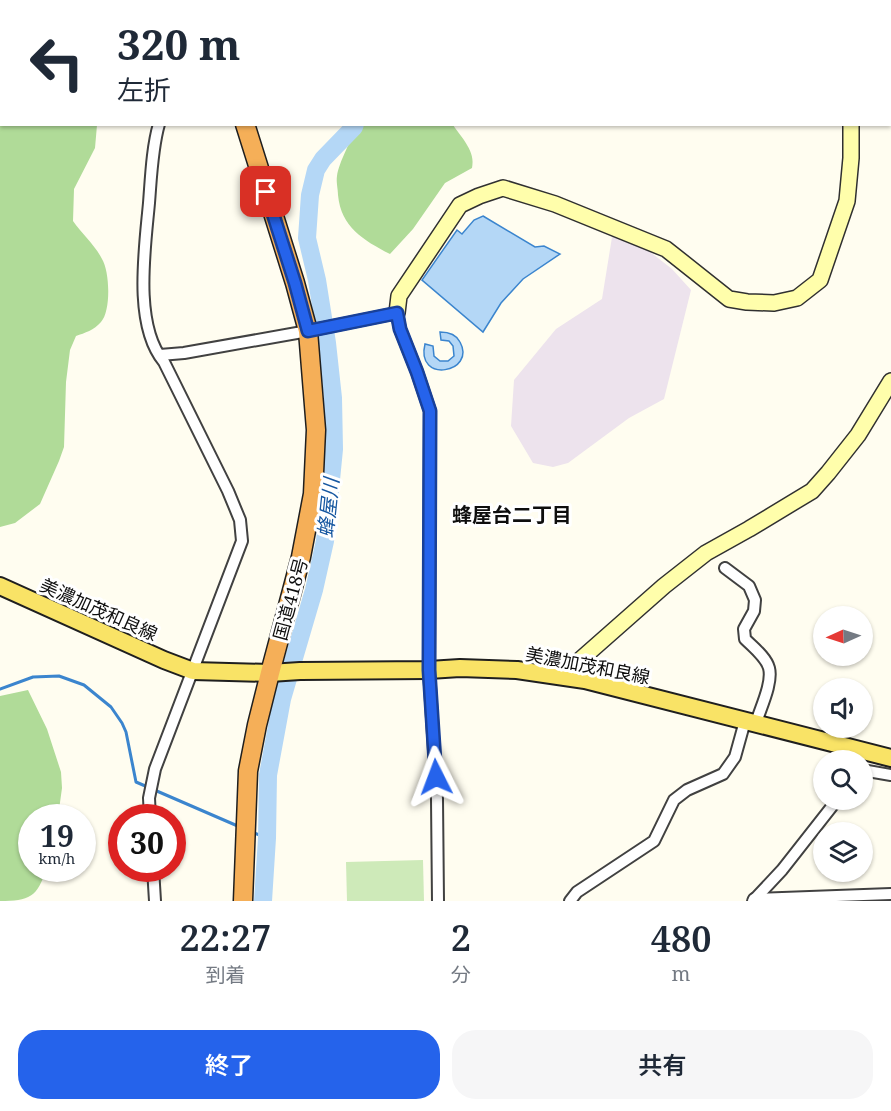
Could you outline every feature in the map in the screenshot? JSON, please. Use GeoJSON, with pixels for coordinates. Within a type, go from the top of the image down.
{"type":"FeatureCollection","features":[{"type":"Feature","properties":{"kind":"highway","name":"国道418号"},"geometry":{"type":"LineString","coordinates":[[243,901],[248,771],[257,724],[302,557],[313,494],[316,430],[308,331],[246,126]]}},
{"type":"Feature","properties":{"kind":"main road","name":"美濃加茂和良線"},"geometry":{"type":"LineString","coordinates":[[0,586],[193,671],[270,673],[460,668],[517,670],[585,680],[891,758]]}},
{"type":"Feature","properties":{"kind":"street"},"geometry":{"type":"LineString","coordinates":[[149,804],[155,770],[242,541],[240,520],[228,491],[159,355],[150,333],[145,309],[142,277],[159,126]]}},
{"type":"Feature","properties":{"kind":"street"},"geometry":{"type":"LineString","coordinates":[[438,901],[437,799],[429,670],[430,411],[400,329],[397,313],[399,296],[460,205],[503,188],[555,204],[666,249],[729,299],[774,303],[797,298],[820,280],[847,201],[851,126]]}},
{"type":"Feature","properties":{"kind":"street"},"geometry":{"type":"LineString","coordinates":[[159,355],[183,353],[308,331],[397,313]]}},
{"type":"Feature","properties":{"kind":"street"},"geometry":{"type":"LineString","coordinates":[[565,677],[571,668],[664,586],[706,553],[749,530],[812,490],[858,435],[891,381]]}},
{"type":"Feature","properties":{"kind":"street"},"geometry":{"type":"LineString","coordinates":[[570,901],[577,892],[654,841],[674,800],[687,790],[723,774],[735,757],[770,678],[769,666],[745,639],[744,629],[754,611],[755,600],[749,586],[725,568]]}},
{"type":"Feature","properties":{"kind":"street"},"geometry":{"type":"LineString","coordinates":[[873,772],[891,774]]}},
{"type":"Feature","properties":{"kind":"street"},"geometry":{"type":"LineString","coordinates":[[753,900],[782,870],[829,810]]}},
{"type":"Feature","properties":{"kind":"street"},"geometry":{"type":"LineString","coordinates":[[154,882],[155,901]]}},
{"type":"Feature","properties":{"kind":"street"},"geometry":{"type":"LineString","coordinates":[[753,900],[891,894]]}},
{"type":"Feature","properties":{"kind":"shaded area"},"geometry":{"type":"Polygon","coordinates":[[[613,231],[636,241],[672,269],[691,290],[664,399],[629,418],[568,463],[553,467],[533,463],[511,426],[514,380],[556,329],[602,299],[613,231]]]}},
{"type":"Feature","properties":{"kind":"green space"},"geometry":{"type":"Polygon","coordinates":[[[0,126],[97,126],[95,148],[74,189],[73,221],[96,249],[105,265],[108,301],[101,322],[76,336],[70,350],[66,382],[64,447],[40,504],[15,523],[0,527],[0,126]]]}},
{"type":"Feature","properties":{"kind":"green space"},"geometry":{"type":"Polygon","coordinates":[[[358,126],[454,126],[467,145],[473,162],[472,168],[445,183],[413,229],[390,254],[362,238],[344,216],[340,206],[337,181],[338,170],[358,126]]]}},
{"type":"Feature","properties":{"kind":"green space"},"geometry":{"type":"Polygon","coordinates":[[[28,690],[47,729],[61,772],[62,788],[60,804],[18,804],[18,882],[42,882],[31,896],[18,900],[0,901],[0,696],[28,690]]]}},
{"type":"Feature","properties":{"kind":"green space"},"geometry":{"type":"Polygon","coordinates":[[[423,860],[424,901],[347,901],[346,862],[423,860]]]}},
{"type":"Feature","properties":{"kind":"water"},"geometry":{"type":"Polygon","coordinates":[[[483,216],[535,247],[544,246],[560,254],[523,279],[501,303],[483,332],[422,280],[457,230],[462,234],[474,220],[483,216]]]}},
{"type":"Feature","properties":{"kind":"water"},"geometry":{"type":"Polygon","coordinates":[[[440,332],[454,335],[460,342],[463,353],[460,361],[454,367],[445,370],[429,365],[424,357],[425,344],[433,346],[434,356],[440,361],[448,361],[454,356],[453,346],[449,341],[441,340],[440,332]]]}},
{"type":"Feature","properties":{"kind":"waterway","name":"蜂屋川"},"geometry":{"type":"LineString","coordinates":[[263,901],[268,775],[282,699],[314,590],[325,541],[334,449],[333,398],[327,343],[317,280],[307,238],[310,195],[316,170],[323,159],[354,126]]}},
{"type":"Feature","properties":{"kind":"waterway"},"geometry":{"type":"LineString","coordinates":[[0,689],[33,677],[59,676],[84,685],[111,707],[122,723],[126,732],[136,782],[240,827]]}},
{"type":"Feature","properties":{"kind":"waterway"},"geometry":{"type":"LineString","coordinates":[[252,832],[267,838]]}},
{"type":"Feature","properties":{"kind":"district","name":"蜂屋台二丁目"},"geometry":{"type":"Point","coordinates":[512,514]}},
{"type":"Feature","properties":{"kind":"route"},"geometry":{"type":"LineString","coordinates":[[266,192],[308,331],[397,313],[400,329],[430,411],[429,670],[436,777]]}}]}
